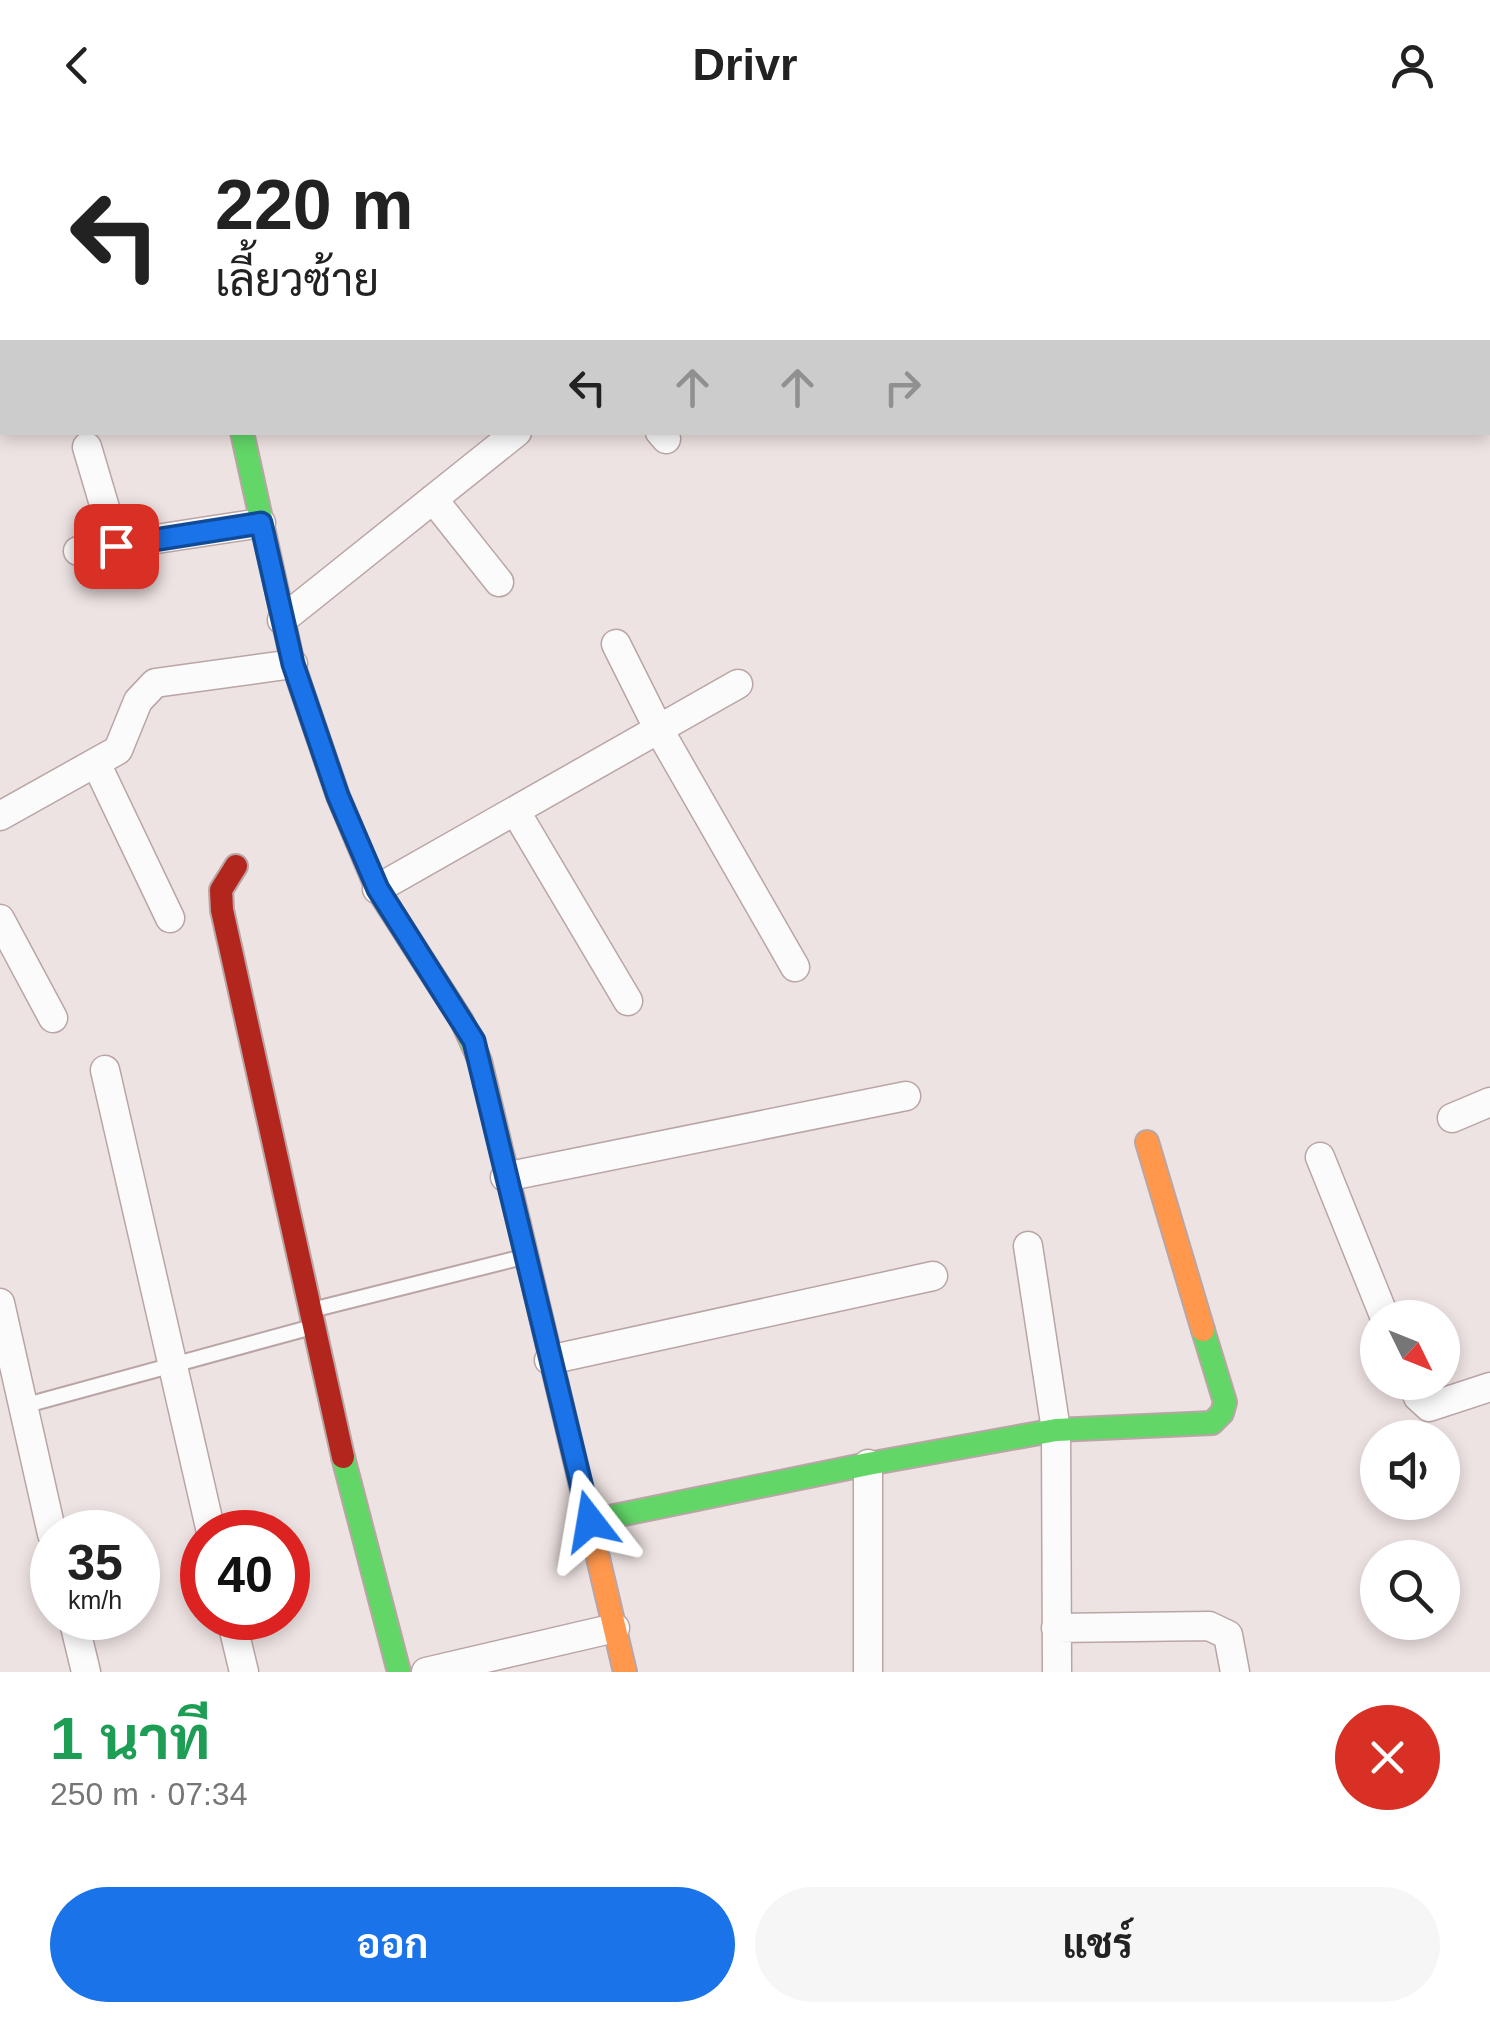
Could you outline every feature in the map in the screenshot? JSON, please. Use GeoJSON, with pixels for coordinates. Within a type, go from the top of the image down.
{"type":"FeatureCollection","features":[{"type":"Feature","properties":{"kind":"street"},"geometry":{"type":"LineString","coordinates":[[243,435],[293,664],[338,796],[378,889],[474,1041],[625,1672]]}},
{"type":"Feature","properties":{"kind":"street"},"geometry":{"type":"LineString","coordinates":[[282,620],[513,435]]}},
{"type":"Feature","properties":{"kind":"street"},"geometry":{"type":"LineString","coordinates":[[87,448],[116,546]]}},
{"type":"Feature","properties":{"kind":"street"},"geometry":{"type":"LineString","coordinates":[[433,499],[499,582]]}},
{"type":"Feature","properties":{"kind":"street"},"geometry":{"type":"LineString","coordinates":[[78,552],[261,523]]}},
{"type":"Feature","properties":{"kind":"street"},"geometry":{"type":"LineString","coordinates":[[616,644],[658,728],[794,967]]}},
{"type":"Feature","properties":{"kind":"street"},"geometry":{"type":"LineString","coordinates":[[0,816],[118,750],[138,701],[155,683],[293,664]]}},
{"type":"Feature","properties":{"kind":"street"},"geometry":{"type":"LineString","coordinates":[[378,889],[738,684]]}},
{"type":"Feature","properties":{"kind":"street"},"geometry":{"type":"LineString","coordinates":[[96,763],[170,918]]}},
{"type":"Feature","properties":{"kind":"street"},"geometry":{"type":"LineString","coordinates":[[516,812],[628,1001]]}},
{"type":"Feature","properties":{"kind":"street"},"geometry":{"type":"LineString","coordinates":[[236,866],[221,890],[222,910],[312,1318],[398,1672]]}},
{"type":"Feature","properties":{"kind":"street"},"geometry":{"type":"LineString","coordinates":[[0,919],[53,1018]]}},
{"type":"Feature","properties":{"kind":"street"},"geometry":{"type":"LineString","coordinates":[[104,1070],[206,1510]]}},
{"type":"Feature","properties":{"kind":"street"},"geometry":{"type":"LineString","coordinates":[[506,1178],[906,1096]]}},
{"type":"Feature","properties":{"kind":"street"},"geometry":{"type":"LineString","coordinates":[[1452,1118],[1490,1102]]}},
{"type":"Feature","properties":{"kind":"street"},"geometry":{"type":"LineString","coordinates":[[590,1521],[1056,1430],[1212,1423],[1225,1402],[1147,1142]]}},
{"type":"Feature","properties":{"kind":"street"},"geometry":{"type":"LineString","coordinates":[[1320,1157],[1379,1300]]}},
{"type":"Feature","properties":{"kind":"street"},"geometry":{"type":"LineString","coordinates":[[1028,1246],[1056,1430],[1057,1672]]}},
{"type":"Feature","properties":{"kind":"street"},"geometry":{"type":"LineString","coordinates":[[549,1360],[933,1276]]}},
{"type":"Feature","properties":{"kind":"street"},"geometry":{"type":"LineString","coordinates":[[0,1303],[14,1398],[45,1510]]}},
{"type":"Feature","properties":{"kind":"street"},"geometry":{"type":"LineString","coordinates":[[1460,1397],[1490,1388]]}},
{"type":"Feature","properties":{"kind":"street"},"geometry":{"type":"LineString","coordinates":[[1421,1400],[1429,1407],[1451,1400]]}},
{"type":"Feature","properties":{"kind":"street"},"geometry":{"type":"LineString","coordinates":[[868,1464],[868,1672]]}},
{"type":"Feature","properties":{"kind":"street"},"geometry":{"type":"LineString","coordinates":[[1056,1628],[1210,1626],[1228,1635],[1234,1672]]}},
{"type":"Feature","properties":{"kind":"street"},"geometry":{"type":"LineString","coordinates":[[426,1672],[616,1628]]}},
{"type":"Feature","properties":{"kind":"street"},"geometry":{"type":"LineString","coordinates":[[78,1640],[86,1672]]}},
{"type":"Feature","properties":{"kind":"street"},"geometry":{"type":"LineString","coordinates":[[236,1640],[244,1672]]}},
{"type":"Feature","properties":{"kind":"lane"},"geometry":{"type":"LineString","coordinates":[[14,1398],[171,1364],[524,1256]]}},
{"type":"Feature","properties":{"kind":"traffic: fast"},"geometry":{"type":"LineString","coordinates":[[243,435],[293,664],[338,796],[377,889],[462,1021],[480,1061],[519,1224]]}},
{"type":"Feature","properties":{"kind":"traffic: fast"},"geometry":{"type":"LineString","coordinates":[[590,1521],[1056,1430],[1212,1423],[1222,1413],[1225,1402],[1203,1330]]}},
{"type":"Feature","properties":{"kind":"traffic: fast"},"geometry":{"type":"LineString","coordinates":[[343,1457],[399,1672]]}},
{"type":"Feature","properties":{"kind":"traffic: slow"},"geometry":{"type":"LineString","coordinates":[[1147,1142],[1203,1330]]}},
{"type":"Feature","properties":{"kind":"traffic: slow"},"geometry":{"type":"LineString","coordinates":[[519,1224],[625,1672]]}},
{"type":"Feature","properties":{"kind":"traffic: jam"},"geometry":{"type":"LineString","coordinates":[[236,866],[221,890],[222,910],[343,1457]]}},
{"type":"Feature","properties":{"kind":"route"},"geometry":{"type":"LineString","coordinates":[[116,546],[261,523],[293,664],[338,796],[378,889],[474,1041],[590,1521]]}}]}
